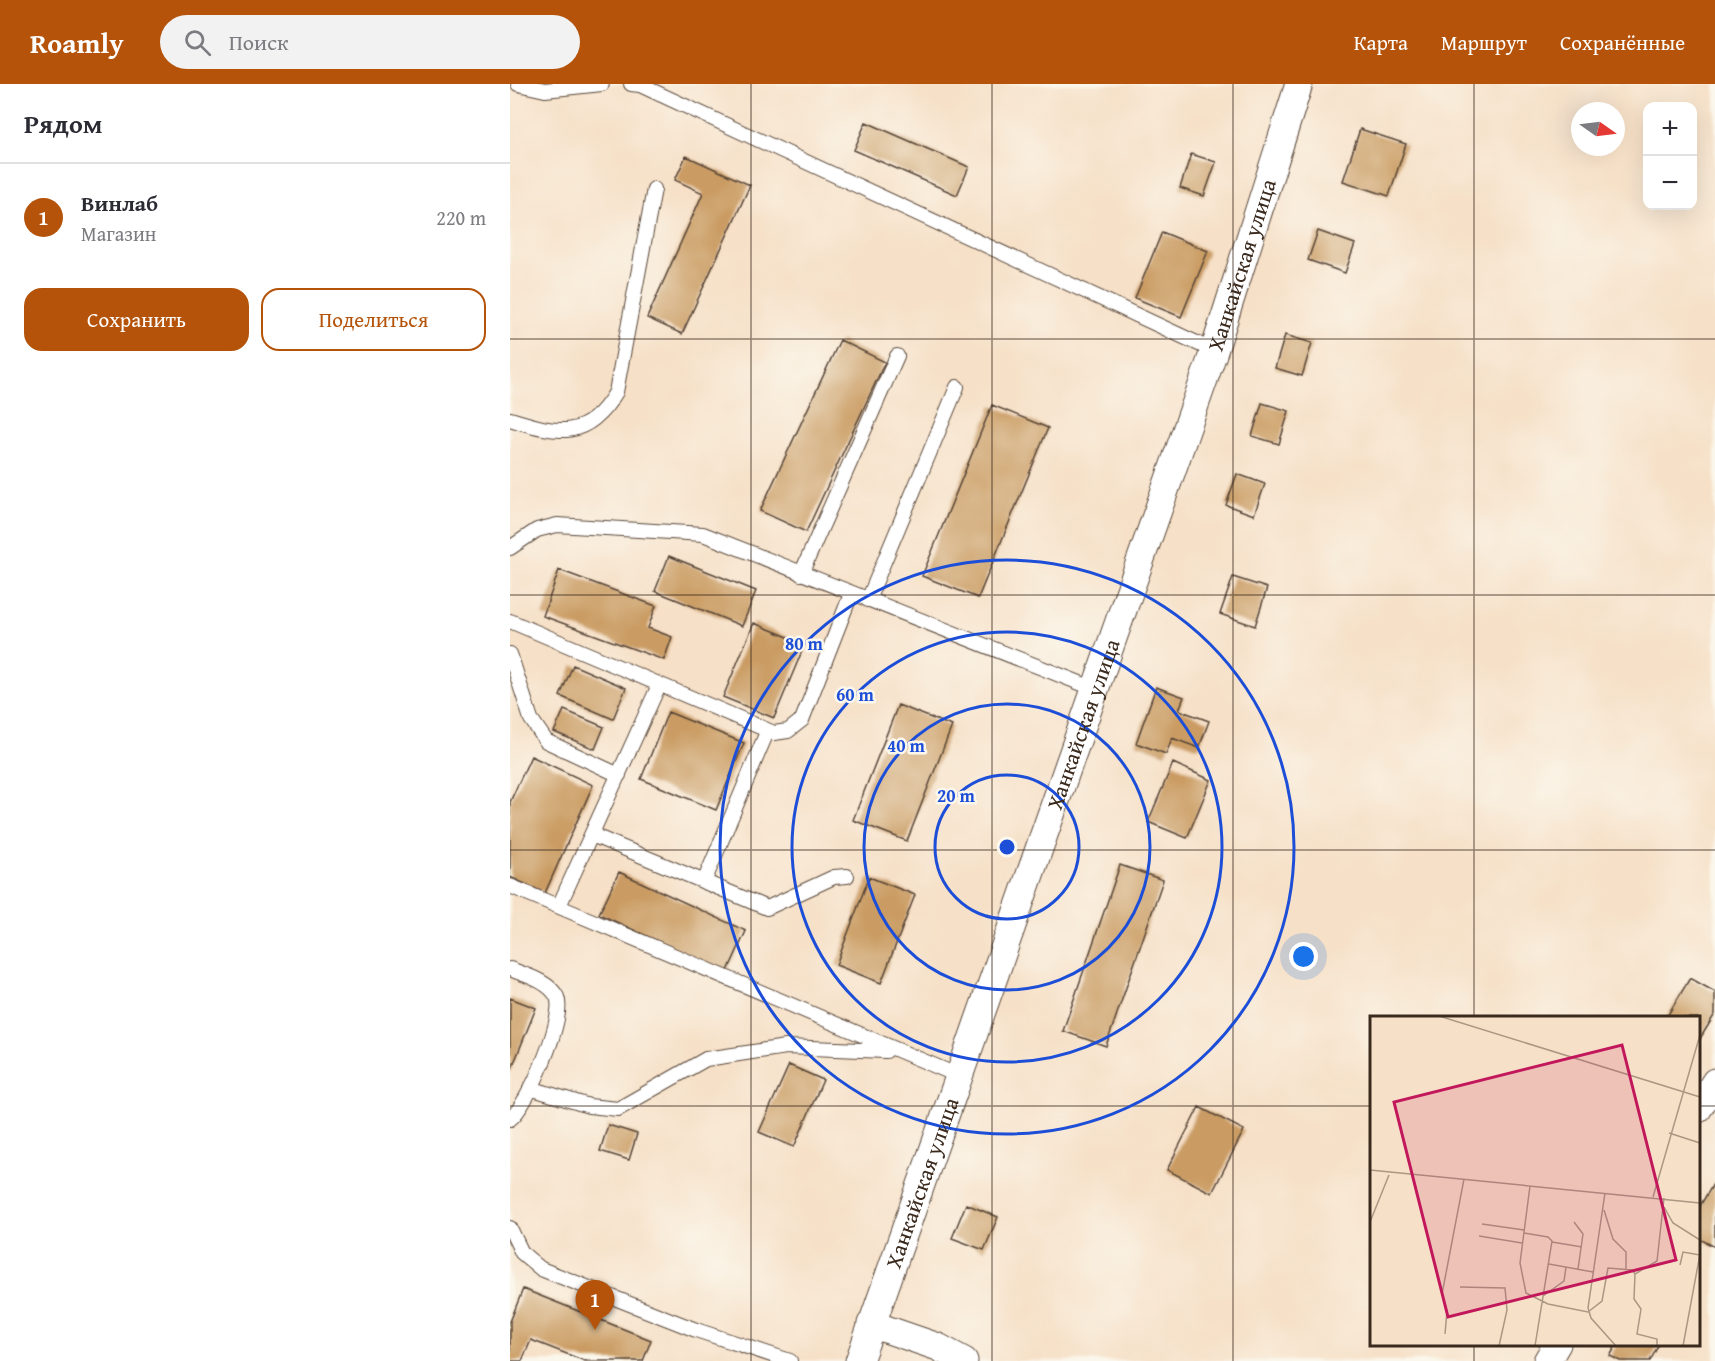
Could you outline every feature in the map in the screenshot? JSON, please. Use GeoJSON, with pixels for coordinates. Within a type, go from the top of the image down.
{"type":"FeatureCollection","features":[{"type":"Feature","properties":{"kind":"street","name":"Ханкайская улица"},"geometry":{"type":"LineString","coordinates":[[859,1361],[1215,351],[1299,84]]}},
{"type":"Feature","properties":{"kind":"street"},"geometry":{"type":"LineString","coordinates":[[1700,1106],[1715,1082]]}},
{"type":"Feature","properties":{"kind":"street"},"geometry":{"type":"LineString","coordinates":[[871,1324],[938,1347],[963,1361]]}},
{"type":"Feature","properties":{"kind":"street"},"geometry":{"type":"LineString","coordinates":[[1547,1361],[1556,1346]]}},
{"type":"Feature","properties":{"kind":"lane"},"geometry":{"type":"LineString","coordinates":[[518,84],[545,90],[602,84]]}},
{"type":"Feature","properties":{"kind":"lane"},"geometry":{"type":"LineString","coordinates":[[631,84],[640,85],[1215,351]]}},
{"type":"Feature","properties":{"kind":"lane"},"geometry":{"type":"LineString","coordinates":[[510,419],[544,429],[568,431],[591,424],[606,410],[616,392],[654,189]]}},
{"type":"Feature","properties":{"kind":"lane"},"geometry":{"type":"LineString","coordinates":[[801,574],[897,356]]}},
{"type":"Feature","properties":{"kind":"lane"},"geometry":{"type":"LineString","coordinates":[[868,600],[957,387]]}},
{"type":"Feature","properties":{"kind":"lane"},"geometry":{"type":"LineString","coordinates":[[510,548],[537,530],[557,525],[703,534],[1095,688]]}},
{"type":"Feature","properties":{"kind":"lane"},"geometry":{"type":"LineString","coordinates":[[510,621],[767,732],[788,731],[801,720],[851,594]]}},
{"type":"Feature","properties":{"kind":"lane"},"geometry":{"type":"LineString","coordinates":[[510,654],[531,719],[546,741],[619,775]]}},
{"type":"Feature","properties":{"kind":"lane"},"geometry":{"type":"LineString","coordinates":[[559,906],[659,686]]}},
{"type":"Feature","properties":{"kind":"lane"},"geometry":{"type":"LineString","coordinates":[[704,882],[767,732]]}},
{"type":"Feature","properties":{"kind":"lane"},"geometry":{"type":"LineString","coordinates":[[592,835],[767,908],[834,877],[847,876]]}},
{"type":"Feature","properties":{"kind":"lane"},"geometry":{"type":"LineString","coordinates":[[510,886],[895,1051],[959,1076]]}},
{"type":"Feature","properties":{"kind":"lane"},"geometry":{"type":"LineString","coordinates":[[510,969],[546,985],[556,994],[559,1003],[555,1029],[530,1088],[510,1119]]}},
{"type":"Feature","properties":{"kind":"lane"},"geometry":{"type":"LineString","coordinates":[[530,1088],[589,1106],[618,1109],[706,1059],[786,1047],[895,1051]]}},
{"type":"Feature","properties":{"kind":"lane"},"geometry":{"type":"LineString","coordinates":[[510,1228],[522,1253],[541,1269],[696,1330],[790,1361]]}},
{"type":"Feature","properties":{"kind":"building"},"geometry":{"type":"Polygon","coordinates":[[[866,122],[969,167],[957,195],[854,150],[866,122]]]}},
{"type":"Feature","properties":{"kind":"building"},"geometry":{"type":"Polygon","coordinates":[[[1360,129],[1406,144],[1389,196],[1343,181],[1360,129]]]}},
{"type":"Feature","properties":{"kind":"building"},"geometry":{"type":"Polygon","coordinates":[[[1191,154],[1216,162],[1204,196],[1180,188],[1191,154]]]}},
{"type":"Feature","properties":{"kind":"building"},"geometry":{"type":"Polygon","coordinates":[[[686,156],[750,185],[682,334],[647,318],[703,193],[675,180],[686,156]]]}},
{"type":"Feature","properties":{"kind":"building"},"geometry":{"type":"Polygon","coordinates":[[[1318,231],[1355,244],[1345,273],[1308,260],[1318,231]]]}},
{"type":"Feature","properties":{"kind":"building"},"geometry":{"type":"Polygon","coordinates":[[[1162,232],[1208,251],[1181,317],[1135,298],[1162,232]]]}},
{"type":"Feature","properties":{"kind":"building"},"geometry":{"type":"Polygon","coordinates":[[[1285,335],[1312,343],[1302,376],[1275,368],[1285,335]]]}},
{"type":"Feature","properties":{"kind":"building"},"geometry":{"type":"Polygon","coordinates":[[[840,340],[885,362],[806,532],[760,511],[840,340]]]}},
{"type":"Feature","properties":{"kind":"building"},"geometry":{"type":"Polygon","coordinates":[[[1262,403],[1289,411],[1279,444],[1252,436],[1262,403]]]}},
{"type":"Feature","properties":{"kind":"building"},"geometry":{"type":"Polygon","coordinates":[[[992,405],[1048,428],[978,598],[922,576],[992,405]]]}},
{"type":"Feature","properties":{"kind":"building"},"geometry":{"type":"Polygon","coordinates":[[[1237,474],[1265,484],[1254,515],[1226,505],[1237,474]]]}},
{"type":"Feature","properties":{"kind":"building"},"geometry":{"type":"Polygon","coordinates":[[[669,556],[756,591],[742,626],[655,591],[669,556]]]}},
{"type":"Feature","properties":{"kind":"building"},"geometry":{"type":"Polygon","coordinates":[[[559,570],[656,606],[648,628],[672,637],[664,660],[543,616],[559,570]]]}},
{"type":"Feature","properties":{"kind":"building"},"geometry":{"type":"Polygon","coordinates":[[[1233,577],[1267,588],[1255,626],[1220,614],[1233,577]]]}},
{"type":"Feature","properties":{"kind":"building"},"geometry":{"type":"Polygon","coordinates":[[[754,623],[805,644],[774,718],[723,697],[754,623]]]}},
{"type":"Feature","properties":{"kind":"building"},"geometry":{"type":"Polygon","coordinates":[[[573,665],[626,688],[613,719],[560,696],[573,665]]]}},
{"type":"Feature","properties":{"kind":"building"},"geometry":{"type":"Polygon","coordinates":[[[1156,687],[1184,697],[1179,710],[1209,721],[1199,748],[1172,738],[1166,754],[1136,743],[1156,687]]]}},
{"type":"Feature","properties":{"kind":"building"},"geometry":{"type":"Polygon","coordinates":[[[898,705],[952,726],[907,841],[853,820],[898,705]]]}},
{"type":"Feature","properties":{"kind":"building"},"geometry":{"type":"Polygon","coordinates":[[[564,710],[604,727],[595,749],[554,732],[564,710]]]}},
{"type":"Feature","properties":{"kind":"building"},"geometry":{"type":"Polygon","coordinates":[[[668,712],[744,743],[716,810],[641,779],[668,712]]]}},
{"type":"Feature","properties":{"kind":"building"},"geometry":{"type":"Polygon","coordinates":[[[531,756],[593,785],[545,893],[510,877],[510,802],[531,756]]]}},
{"type":"Feature","properties":{"kind":"building"},"geometry":{"type":"Polygon","coordinates":[[[1173,763],[1211,780],[1187,838],[1148,822],[1173,763]]]}},
{"type":"Feature","properties":{"kind":"building"},"geometry":{"type":"Polygon","coordinates":[[[1120,865],[1163,880],[1106,1046],[1063,1031],[1120,865]]]}},
{"type":"Feature","properties":{"kind":"building"},"geometry":{"type":"Polygon","coordinates":[[[619,872],[746,931],[727,973],[599,914],[619,872]]]}},
{"type":"Feature","properties":{"kind":"building"},"geometry":{"type":"Polygon","coordinates":[[[869,877],[915,895],[881,983],[836,965],[869,877]]]}},
{"type":"Feature","properties":{"kind":"building"},"geometry":{"type":"Polygon","coordinates":[[[1690,978],[1715,992],[1715,1014],[1700,1039],[1700,1016],[1667,1016],[1690,978]]]}},
{"type":"Feature","properties":{"kind":"building"},"geometry":{"type":"Polygon","coordinates":[[[510,998],[536,1008],[510,1073],[510,998]]]}},
{"type":"Feature","properties":{"kind":"building"},"geometry":{"type":"Polygon","coordinates":[[[789,1065],[823,1080],[794,1147],[759,1132],[789,1065]]]}},
{"type":"Feature","properties":{"kind":"building"},"geometry":{"type":"Polygon","coordinates":[[[1199,1107],[1244,1130],[1212,1193],[1167,1170],[1199,1107]]]}},
{"type":"Feature","properties":{"kind":"building"},"geometry":{"type":"Polygon","coordinates":[[[608,1125],[637,1134],[629,1160],[600,1151],[608,1125]]]}},
{"type":"Feature","properties":{"kind":"building"},"geometry":{"type":"Polygon","coordinates":[[[1715,1181],[1715,1247],[1700,1239],[1700,1206],[1715,1181]]]}},
{"type":"Feature","properties":{"kind":"building"},"geometry":{"type":"Polygon","coordinates":[[[966,1204],[998,1217],[984,1250],[952,1238],[966,1204]]]}},
{"type":"Feature","properties":{"kind":"building"},"geometry":{"type":"Polygon","coordinates":[[[523,1289],[651,1340],[643,1361],[585,1361],[531,1340],[522,1361],[510,1361],[510,1322],[523,1289]]]}},
{"type":"Feature","properties":{"kind":"building"},"geometry":{"type":"Polygon","coordinates":[[[1616,1346],[1658,1346],[1650,1361],[1620,1361],[1610,1356],[1616,1346]]]}},
{"type":"Feature","properties":{"kind":"place","name":"Винлаб"},"geometry":{"type":"Point","coordinates":[595,1330]}}]}
